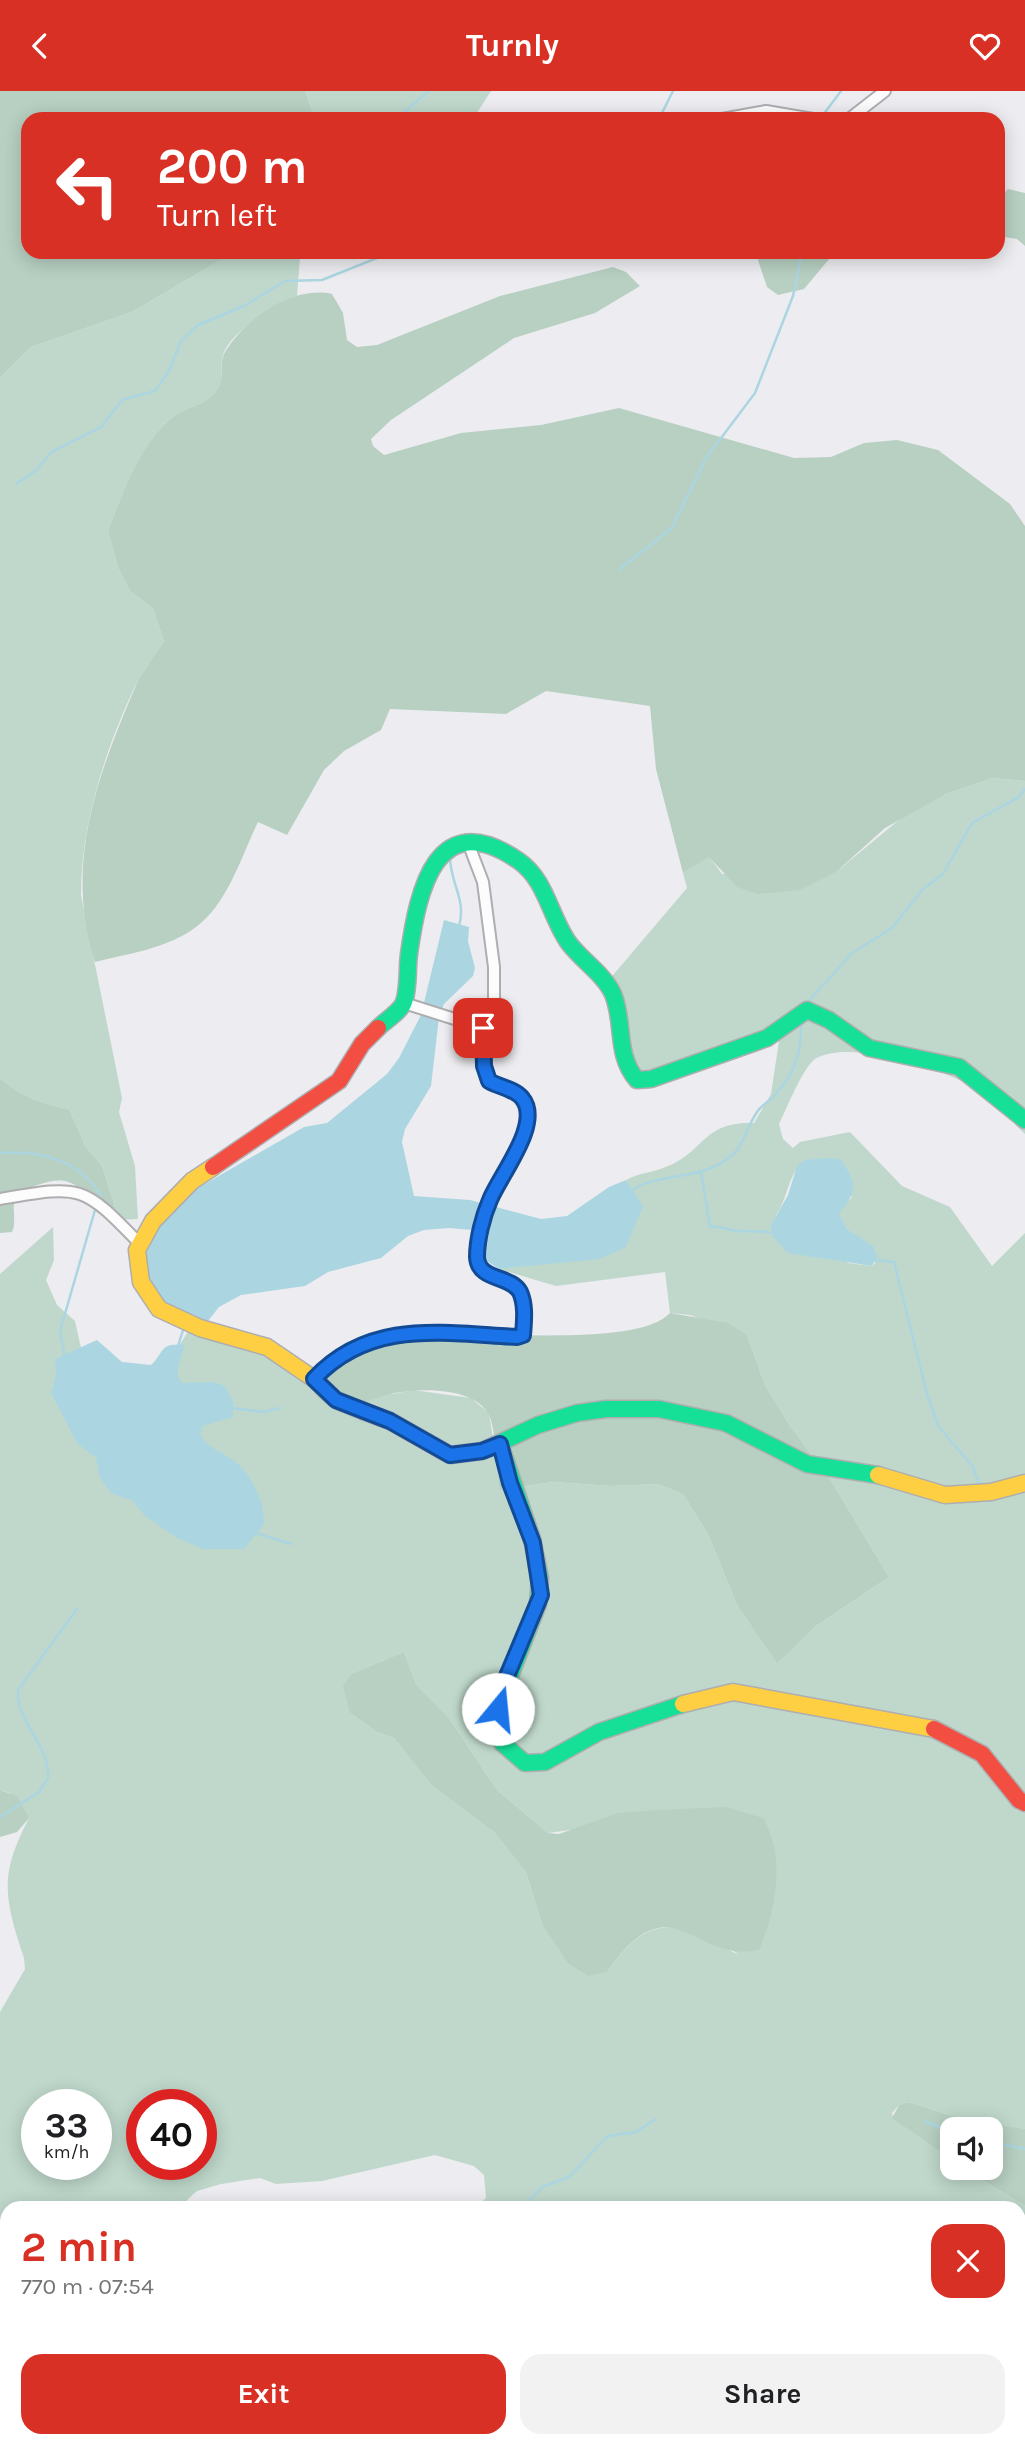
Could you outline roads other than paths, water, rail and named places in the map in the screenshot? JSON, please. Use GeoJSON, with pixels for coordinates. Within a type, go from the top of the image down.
{"type":"FeatureCollection","features":[{"type":"Feature","properties":{"kind":"street"},"geometry":{"type":"LineString","coordinates":[[858,112],[885,91]]}},
{"type":"Feature","properties":{"kind":"street"},"geometry":{"type":"LineString","coordinates":[[314,1379],[333,1359],[388,1336],[419,1332],[517,1337],[523,1335],[523,1304],[519,1291],[507,1281],[489,1275],[482,1269],[477,1257],[488,1203],[522,1140],[528,1112],[522,1097],[489,1081],[484,1066],[483,1028],[494,1001],[494,967],[483,882],[467,840]]}},
{"type":"Feature","properties":{"kind":"street"},"geometry":{"type":"LineString","coordinates":[[1025,1120],[959,1067],[869,1048],[830,1020],[807,1010],[761,1041],[651,1079],[637,1080],[630,1071],[620,1038],[616,1003],[611,989],[565,938],[536,879],[518,860],[481,842],[467,840],[437,857],[421,888],[404,1003],[362,1044],[339,1080],[178,1192],[153,1221],[140,1244],[137,1262],[141,1282],[159,1309],[200,1328],[267,1347],[314,1379],[336,1400],[390,1421],[450,1455],[482,1451],[538,1425],[577,1413],[659,1409],[726,1423],[807,1464],[888,1476],[945,1495],[991,1492],[1025,1483]]}},
{"type":"Feature","properties":{"kind":"street"},"geometry":{"type":"LineString","coordinates":[[404,1003],[483,1028]]}},
{"type":"Feature","properties":{"kind":"street"},"geometry":{"type":"LineString","coordinates":[[0,1199],[76,1191],[103,1205],[140,1244]]}},
{"type":"Feature","properties":{"kind":"street"},"geometry":{"type":"LineString","coordinates":[[500,1444],[510,1483],[533,1543],[540,1581],[537,1608],[502,1688],[498,1709],[502,1743],[525,1763],[545,1762],[599,1732],[701,1698],[733,1692],[929,1727],[982,1754],[1019,1800],[1025,1803]]}},
{"type":"Feature","properties":{"kind":"water"},"geometry":{"type":"Polygon","coordinates":[[[444,920],[469,927],[468,941],[475,968],[473,976],[444,1004],[439,1017],[431,1086],[405,1129],[402,1142],[414,1196],[470,1200],[541,1219],[567,1216],[609,1187],[626,1180],[643,1206],[626,1247],[600,1259],[499,1269],[484,1259],[482,1235],[472,1230],[449,1228],[424,1230],[408,1236],[381,1258],[328,1272],[305,1286],[241,1295],[219,1307],[208,1321],[197,1323],[165,1310],[141,1267],[142,1250],[157,1226],[196,1189],[304,1127],[327,1123],[387,1074],[399,1058],[421,1015],[444,920]]]}},
{"type":"Feature","properties":{"kind":"water"},"geometry":{"type":"Polygon","coordinates":[[[840,1159],[850,1174],[852,1193],[839,1213],[847,1229],[873,1246],[877,1256],[872,1266],[788,1253],[773,1237],[771,1225],[788,1195],[797,1166],[805,1160],[840,1159]]]}},
{"type":"Feature","properties":{"kind":"water"},"geometry":{"type":"Polygon","coordinates":[[[97,1340],[122,1362],[151,1365],[167,1346],[184,1345],[178,1369],[182,1383],[213,1382],[225,1386],[233,1401],[233,1417],[203,1426],[200,1435],[210,1446],[244,1470],[259,1496],[264,1524],[244,1549],[203,1549],[177,1538],[144,1515],[133,1501],[111,1493],[100,1478],[96,1458],[77,1443],[51,1393],[56,1375],[55,1359],[97,1340]]]}},
{"type":"Feature","properties":{"kind":"waterway"},"geometry":{"type":"LineString","coordinates":[[404,112],[429,91]]}},
{"type":"Feature","properties":{"kind":"waterway"},"geometry":{"type":"LineString","coordinates":[[662,112],[673,91]]}},
{"type":"Feature","properties":{"kind":"waterway"},"geometry":{"type":"LineString","coordinates":[[825,112],[841,91]]}},
{"type":"Feature","properties":{"kind":"waterway"},"geometry":{"type":"LineString","coordinates":[[16,484],[34,472],[53,451],[101,427],[122,400],[155,391],[169,371],[181,341],[198,325],[244,306],[285,281],[322,280],[374,259]]}},
{"type":"Feature","properties":{"kind":"waterway"},"geometry":{"type":"LineString","coordinates":[[618,570],[671,529],[706,458],[755,393],[793,296],[801,259]]}},
{"type":"Feature","properties":{"kind":"waterway"},"geometry":{"type":"LineString","coordinates":[[808,1002],[851,954],[892,928],[922,890],[943,874],[972,823],[1019,797],[1025,789]]}},
{"type":"Feature","properties":{"kind":"waterway"},"geometry":{"type":"LineString","coordinates":[[450,855],[461,907],[459,926]]}},
{"type":"Feature","properties":{"kind":"waterway"},"geometry":{"type":"LineString","coordinates":[[629,1192],[648,1183],[711,1168],[737,1150],[757,1112],[781,1088],[792,1070],[799,1052],[801,1019]]}},
{"type":"Feature","properties":{"kind":"waterway"},"geometry":{"type":"LineString","coordinates":[[0,1153],[30,1153],[58,1160],[82,1174],[101,1196]]}},
{"type":"Feature","properties":{"kind":"waterway"},"geometry":{"type":"LineString","coordinates":[[701,1172],[710,1227],[774,1233]]}},
{"type":"Feature","properties":{"kind":"waterway"},"geometry":{"type":"LineString","coordinates":[[65,1358],[60,1331],[95,1210]]}},
{"type":"Feature","properties":{"kind":"waterway"},"geometry":{"type":"LineString","coordinates":[[875,1260],[894,1262],[928,1398],[939,1427],[973,1467],[979,1485]]}},
{"type":"Feature","properties":{"kind":"waterway"},"geometry":{"type":"LineString","coordinates":[[178,1346],[184,1327]]}},
{"type":"Feature","properties":{"kind":"waterway"},"geometry":{"type":"LineString","coordinates":[[232,1408],[264,1412],[280,1408]]}},
{"type":"Feature","properties":{"kind":"waterway"},"geometry":{"type":"LineString","coordinates":[[256,1533],[291,1544]]}},
{"type":"Feature","properties":{"kind":"waterway"},"geometry":{"type":"LineString","coordinates":[[0,1817],[39,1792],[48,1778],[44,1755],[22,1712],[18,1690],[77,1609]]}},
{"type":"Feature","properties":{"kind":"waterway"},"geometry":{"type":"LineString","coordinates":[[529,2201],[542,2187],[569,2177],[608,2136],[636,2132],[656,2119]]}},
{"type":"Feature","properties":{"kind":"waterway"},"geometry":{"type":"LineString","coordinates":[[925,2122],[940,2127]]}},
{"type":"Feature","properties":{"kind":"waterway"},"geometry":{"type":"LineString","coordinates":[[1003,2145],[1025,2149]]}}]}
